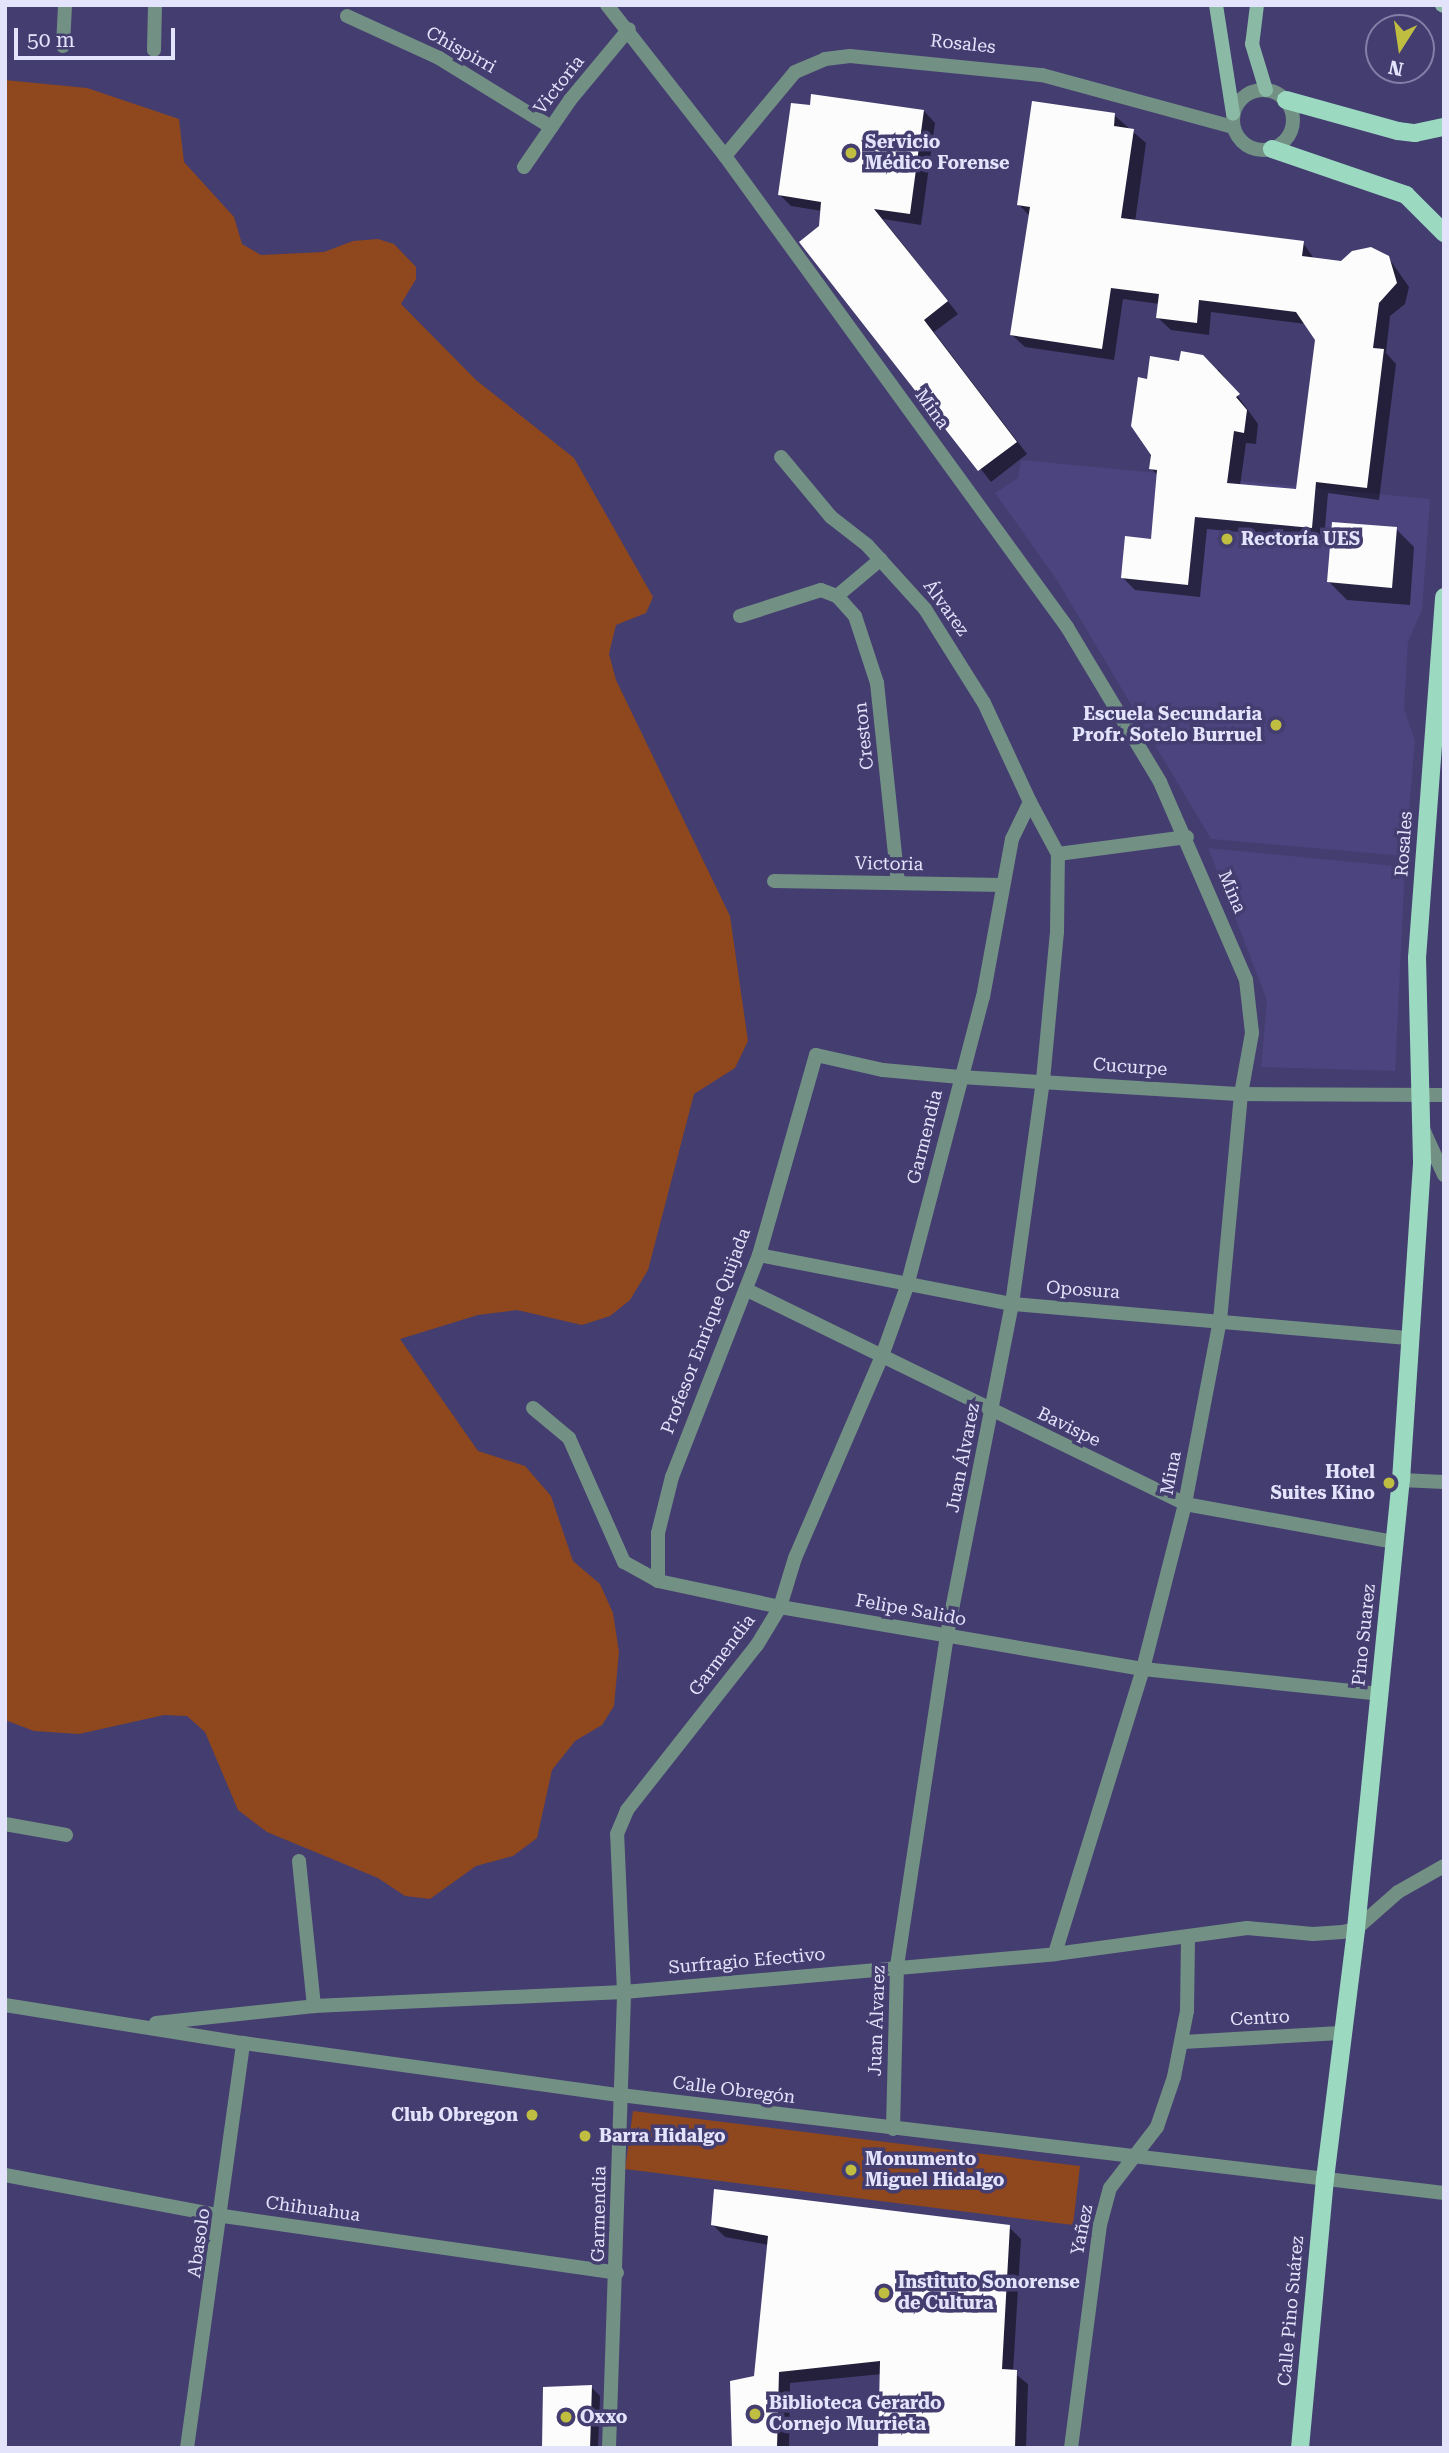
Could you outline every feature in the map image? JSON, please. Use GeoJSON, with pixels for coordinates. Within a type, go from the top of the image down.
{"type":"FeatureCollection","features":[{"type":"Feature","properties":{"kind":"main road"},"geometry":{"type":"LineString","coordinates":[[1216,5],[1233,120]]}},
{"type":"Feature","properties":{"kind":"main road"},"geometry":{"type":"LineString","coordinates":[[1257,5],[1252,44],[1266,90]]}},
{"type":"Feature","properties":{"kind":"main road"},"geometry":{"type":"LineString","coordinates":[[1286,100],[1398,131],[1415,133],[1444,127]]}},
{"type":"Feature","properties":{"kind":"main road"},"geometry":{"type":"LineString","coordinates":[[1272,149],[1406,195],[1444,233]]}},
{"type":"Feature","properties":{"kind":"main road","name":"Rosales"},"geometry":{"type":"LineString","coordinates":[[1420,1094],[1418,958],[1444,597]]}},
{"type":"Feature","properties":{"kind":"main road","name":"Pino Suarez"},"geometry":{"type":"LineString","coordinates":[[1325,2179],[1340,2034],[1356,1929],[1401,1480],[1408,1338],[1420,1188],[1420,1094]]}},
{"type":"Feature","properties":{"kind":"main road","name":"Calle Pino Suárez"},"geometry":{"type":"LineString","coordinates":[[1300,2448],[1325,2179]]}},
{"type":"Feature","properties":{"kind":"street"},"geometry":{"type":"LineString","coordinates":[[63,46],[65,5]]}},
{"type":"Feature","properties":{"kind":"street"},"geometry":{"type":"LineString","coordinates":[[154,50],[155,5]]}},
{"type":"Feature","properties":{"kind":"street","name":"Mina"},"geometry":{"type":"LineString","coordinates":[[607,5],[629,29],[725,156],[1067,627],[1137,738],[1187,837],[1247,980],[1252,1033],[1241,1094],[1220,1320],[1185,1504],[1143,1669],[1055,1954]]}},
{"type":"Feature","properties":{"kind":"street","name":"Chispirri"},"geometry":{"type":"LineString","coordinates":[[347,16],[439,58],[551,127]]}},
{"type":"Feature","properties":{"kind":"street","name":"Victoria"},"geometry":{"type":"LineString","coordinates":[[524,167],[551,127],[629,29]]}},
{"type":"Feature","properties":{"kind":"street","name":"Rosales"},"geometry":{"type":"LineString","coordinates":[[725,156],[795,72],[825,59],[850,56],[1042,75],[1233,120]]}},
{"type":"Feature","properties":{"kind":"street"},"geometry":{"type":"LineString","coordinates":[[1266,90],[1286,100],[1293,114],[1292,128],[1285,141],[1272,149],[1250,147],[1233,120],[1239,101],[1251,92],[1266,90]]}},
{"type":"Feature","properties":{"kind":"street","name":"Álvarez"},"geometry":{"type":"LineString","coordinates":[[781,457],[831,517],[881,559],[925,609],[959,660],[1027,808]]}},
{"type":"Feature","properties":{"kind":"street"},"geometry":{"type":"LineString","coordinates":[[740,616],[814,590],[837,596],[881,559]]}},
{"type":"Feature","properties":{"kind":"street","name":"Creston"},"geometry":{"type":"LineString","coordinates":[[837,596],[860,626],[877,682],[898,883]]}},
{"type":"Feature","properties":{"kind":"street","name":"Juan Álvarez"},"geometry":{"type":"LineString","coordinates":[[893,2129],[897,1966],[947,1635],[1012,1304],[1043,1080],[1057,932],[1058,854],[1027,808]]}},
{"type":"Feature","properties":{"kind":"street","name":"Garmendia"},"geometry":{"type":"LineString","coordinates":[[609,2448],[617,2273],[624,1992],[617,1852],[621,1821],[757,1645],[780,1607],[795,1558],[882,1356],[907,1286],[991,963],[1012,839],[1027,808]]}},
{"type":"Feature","properties":{"kind":"street"},"geometry":{"type":"LineString","coordinates":[[1058,854],[1187,837]]}},
{"type":"Feature","properties":{"kind":"street","name":"Victoria"},"geometry":{"type":"LineString","coordinates":[[774,881],[1003,885]]}},
{"type":"Feature","properties":{"kind":"street","name":"Cucurpe"},"geometry":{"type":"LineString","coordinates":[[816,1055],[883,1070],[960,1077],[1241,1094],[1444,1095]]}},
{"type":"Feature","properties":{"kind":"street","name":"Profesor Enrique Quijada"},"geometry":{"type":"LineString","coordinates":[[658,1581],[658,1534],[672,1477],[759,1255],[816,1055]]}},
{"type":"Feature","properties":{"kind":"street"},"geometry":{"type":"LineString","coordinates":[[1420,1188],[1444,1176],[1422,1125]]}},
{"type":"Feature","properties":{"kind":"street","name":"Oposura"},"geometry":{"type":"LineString","coordinates":[[759,1255],[907,1286],[1012,1304],[1408,1338]]}},
{"type":"Feature","properties":{"kind":"street","name":"Bavispe"},"geometry":{"type":"LineString","coordinates":[[747,1290],[1185,1504],[1394,1542]]}},
{"type":"Feature","properties":{"kind":"street","name":"Felipe Salido"},"geometry":{"type":"LineString","coordinates":[[533,1408],[569,1438],[624,1562],[658,1581],[780,1607],[1143,1669],[1380,1693]]}},
{"type":"Feature","properties":{"kind":"street"},"geometry":{"type":"LineString","coordinates":[[1401,1480],[1444,1482]]}},
{"type":"Feature","properties":{"kind":"street"},"geometry":{"type":"LineString","coordinates":[[5,1824],[66,1835]]}},
{"type":"Feature","properties":{"kind":"street"},"geometry":{"type":"LineString","coordinates":[[299,1861],[314,2006]]}},
{"type":"Feature","properties":{"kind":"street"},"geometry":{"type":"LineString","coordinates":[[1356,1929],[1398,1892],[1444,1866]]}},
{"type":"Feature","properties":{"kind":"street","name":"Surfragio Efectivo"},"geometry":{"type":"LineString","coordinates":[[141,2025],[314,2006],[624,1992],[1055,1954],[1247,1928],[1312,1934],[1356,1929]]}},
{"type":"Feature","properties":{"kind":"street","name":"Yañez"},"geometry":{"type":"LineString","coordinates":[[1071,2448],[1100,2225],[1110,2188],[1157,2127],[1183,2042],[1188,1938]]}},
{"type":"Feature","properties":{"kind":"street"},"geometry":{"type":"LineString","coordinates":[[5,2005],[141,2025]]}},
{"type":"Feature","properties":{"kind":"street","name":"Calle Obregón"},"geometry":{"type":"LineString","coordinates":[[141,2025],[243,2043],[620,2095],[1093,2154],[1137,2154],[1444,2193]]}},
{"type":"Feature","properties":{"kind":"street","name":"Centro"},"geometry":{"type":"LineString","coordinates":[[1183,2042],[1340,2034]]}},
{"type":"Feature","properties":{"kind":"street","name":"Abasolo"},"geometry":{"type":"LineString","coordinates":[[187,2448],[223,2216],[243,2043]]}},
{"type":"Feature","properties":{"kind":"street","name":"Chihuahua"},"geometry":{"type":"LineString","coordinates":[[5,2175],[223,2216],[617,2273]]}},
{"type":"Feature","properties":{"kind":"shaded area"},"geometry":{"type":"Polygon","coordinates":[[[5,80],[87,88],[179,119],[184,162],[234,217],[242,244],[261,255],[324,252],[353,241],[378,239],[394,244],[416,267],[416,279],[401,304],[476,380],[574,458],[653,597],[646,613],[616,625],[609,654],[616,680],[730,916],[748,1041],[735,1068],[694,1094],[648,1270],[630,1300],[610,1316],[582,1325],[517,1310],[478,1315],[400,1339],[478,1451],[525,1466],[551,1496],[573,1561],[600,1584],[613,1613],[619,1652],[614,1706],[602,1725],[575,1741],[552,1770],[537,1838],[513,1856],[476,1866],[430,1899],[405,1896],[378,1878],[267,1832],[238,1810],[205,1732],[187,1716],[164,1715],[79,1734],[34,1731],[5,1720],[5,80]]]}},
{"type":"Feature","properties":{"kind":"shaded area"},"geometry":{"type":"Polygon","coordinates":[[[1021,460],[1430,499],[1422,610],[1408,642],[1404,709],[1415,741],[1405,856],[1211,839],[1057,580],[995,493],[1018,478],[1021,460]]]}},
{"type":"Feature","properties":{"kind":"shaded area"},"geometry":{"type":"Polygon","coordinates":[[[1208,848],[1405,867],[1395,1071],[1261,1067],[1267,1000],[1208,848]]]}},
{"type":"Feature","properties":{"kind":"shaded area"},"geometry":{"type":"Polygon","coordinates":[[[633,2111],[1080,2166],[1073,2225],[625,2169],[633,2111]]]}},
{"type":"Feature","properties":{"kind":"building"},"geometry":{"type":"Polygon","coordinates":[[[811,94],[924,110],[910,214],[874,209],[948,301],[924,320],[1017,442],[978,471],[799,242],[819,226],[821,202],[778,195],[791,103],[810,105],[811,94]]]}},
{"type":"Feature","properties":{"kind":"building"},"geometry":{"type":"Polygon","coordinates":[[[1032,101],[1115,113],[1114,126],[1134,129],[1121,218],[1304,241],[1302,256],[1341,261],[1352,251],[1371,247],[1389,256],[1397,283],[1379,303],[1373,348],[1384,349],[1367,488],[1316,482],[1312,528],[1195,517],[1188,585],[1121,578],[1125,536],[1151,539],[1157,470],[1149,469],[1151,455],[1131,426],[1138,377],[1147,379],[1150,356],[1179,361],[1181,351],[1203,355],[1240,394],[1236,397],[1247,410],[1244,433],[1234,431],[1227,483],[1296,489],[1315,340],[1296,312],[1199,300],[1197,323],[1156,318],[1159,294],[1111,288],[1102,349],[1010,335],[1030,207],[1017,205],[1032,101]]]}},
{"type":"Feature","properties":{"kind":"building"},"geometry":{"type":"Polygon","coordinates":[[[1332,522],[1397,527],[1392,588],[1327,582],[1332,522]]]}},
{"type":"Feature","properties":{"kind":"building","name":"Instituto Sonorense de Cultura"},"geometry":{"type":"Polygon","coordinates":[[[714,2189],[1010,2225],[1002,2369],[1017,2370],[1015,2448],[878,2448],[880,2361],[779,2372],[777,2448],[732,2448],[730,2381],[754,2376],[768,2236],[711,2225],[714,2189]]]}},
{"type":"Feature","properties":{"kind":"building","name":"Oxxo"},"geometry":{"type":"Polygon","coordinates":[[[592,2385],[590,2448],[542,2448],[543,2387],[592,2385]]]}},
{"type":"Feature","properties":{"kind":"place","name":"Servicio Médico Forense"},"geometry":{"type":"Point","coordinates":[851,153]}},
{"type":"Feature","properties":{"kind":"place","name":"Rectoría UES"},"geometry":{"type":"Point","coordinates":[1227,539]}},
{"type":"Feature","properties":{"kind":"place","name":"Escuela Secundaria Profr. Sotelo Burruel"},"geometry":{"type":"Point","coordinates":[1276,725]}},
{"type":"Feature","properties":{"kind":"place","name":"Hotel Suites Kino"},"geometry":{"type":"Point","coordinates":[1389,1483]}},
{"type":"Feature","properties":{"kind":"place","name":"Club Obregon"},"geometry":{"type":"Point","coordinates":[532,2115]}},
{"type":"Feature","properties":{"kind":"place","name":"Barra Hidalgo"},"geometry":{"type":"Point","coordinates":[585,2136]}},
{"type":"Feature","properties":{"kind":"place","name":"Monumento Miguel Hidalgo"},"geometry":{"type":"Point","coordinates":[851,2170]}},
{"type":"Feature","properties":{"kind":"place","name":"Instituto Sonorense de Cultura"},"geometry":{"type":"Point","coordinates":[884,2293]}},
{"type":"Feature","properties":{"kind":"place","name":"Biblioteca Gerardo Cornejo Murrieta"},"geometry":{"type":"Point","coordinates":[755,2414]}},
{"type":"Feature","properties":{"kind":"place","name":"Oxxo"},"geometry":{"type":"Point","coordinates":[566,2417]}}]}
